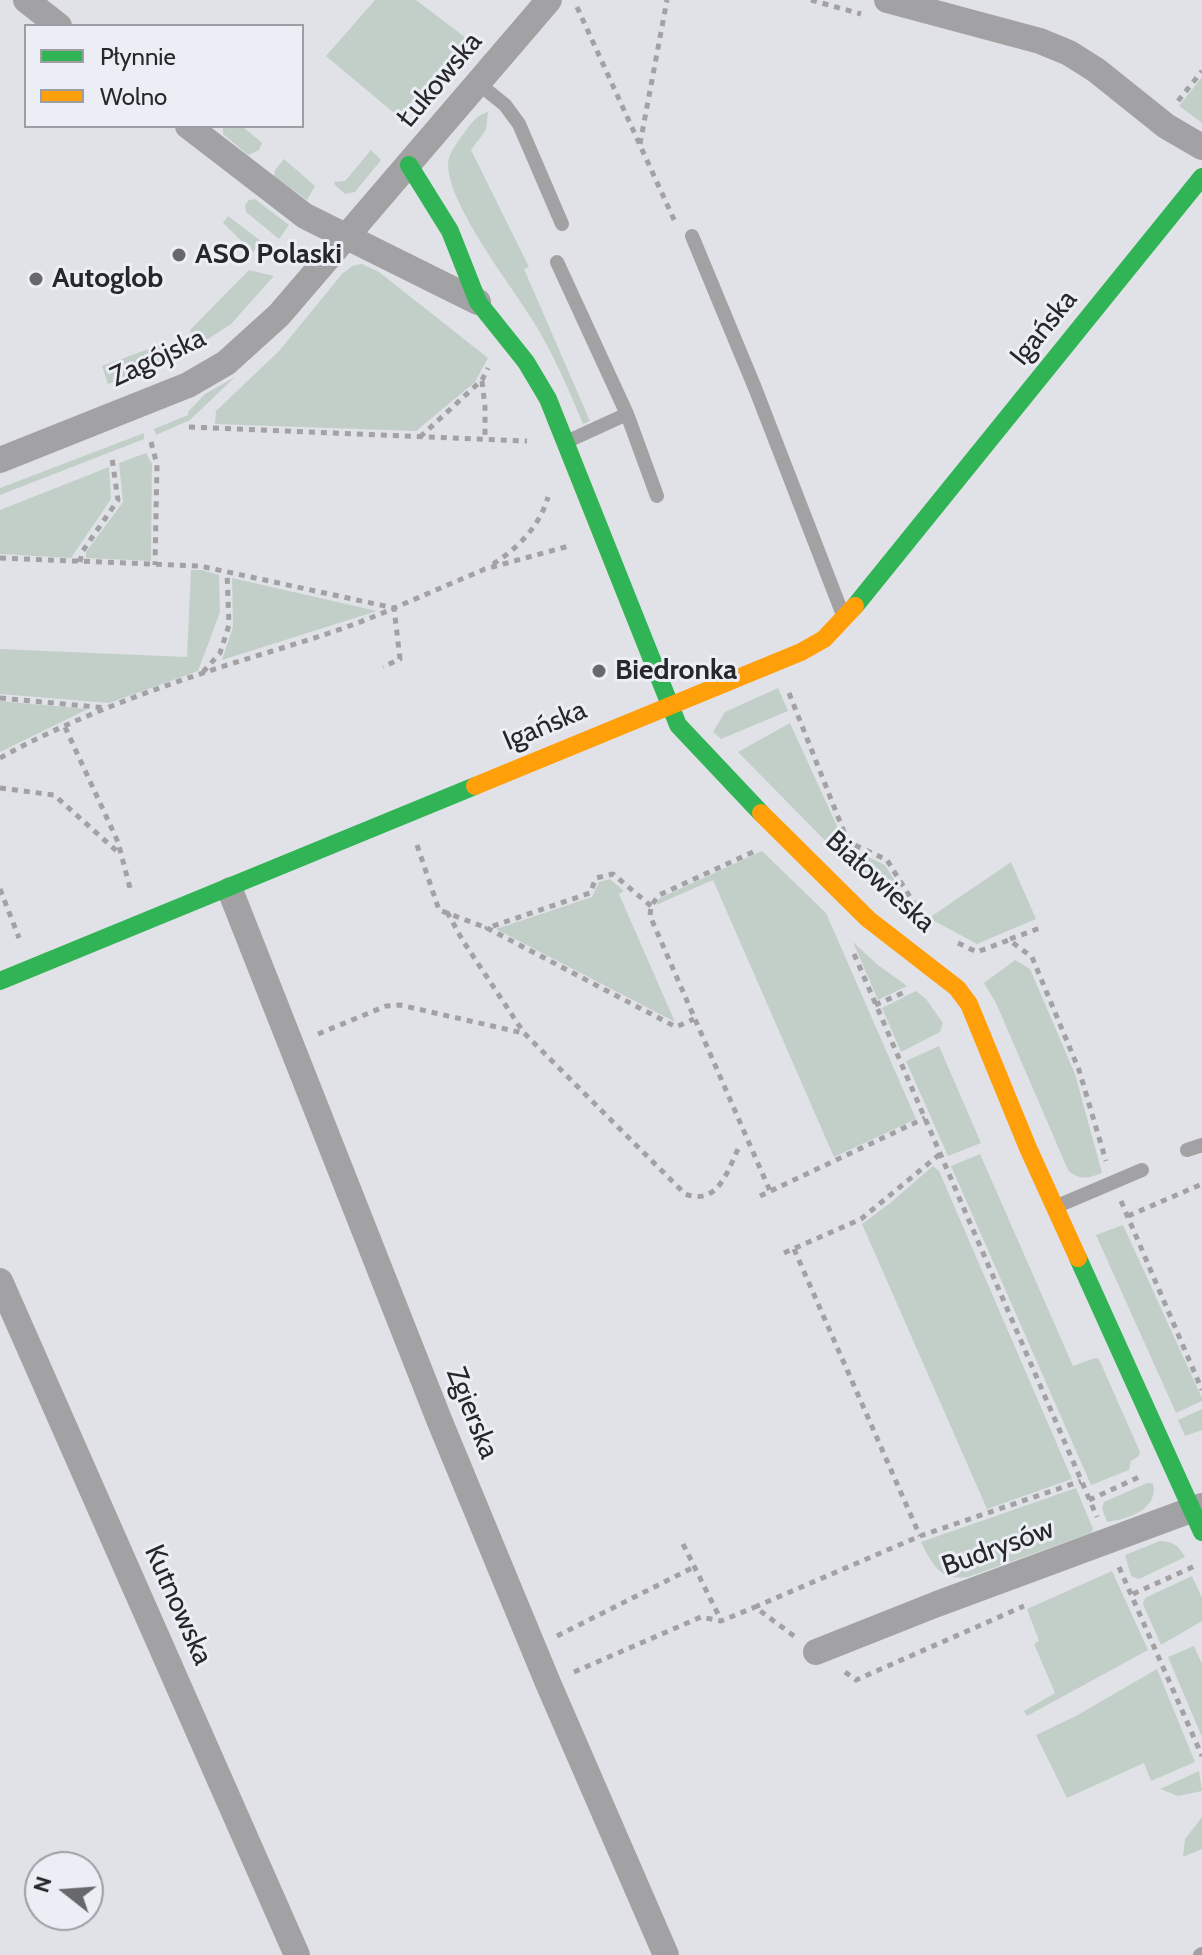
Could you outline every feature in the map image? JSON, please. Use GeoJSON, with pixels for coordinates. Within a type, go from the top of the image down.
{"type":"FeatureCollection","features":[{"type":"Feature","properties":{"kind":"street"},"geometry":{"type":"LineString","coordinates":[[26,0],[56,24]]}},
{"type":"Feature","properties":{"kind":"street","name":"Łukowska"},"geometry":{"type":"LineString","coordinates":[[409,165],[549,0]]}},
{"type":"Feature","properties":{"kind":"street"},"geometry":{"type":"LineString","coordinates":[[887,0],[1040,41],[1069,53],[1096,70],[1166,126],[1202,147]]}},
{"type":"Feature","properties":{"kind":"street","name":"Białowieska"},"geometry":{"type":"LineString","coordinates":[[191,128],[305,216],[478,302]]}},
{"type":"Feature","properties":{"kind":"street","name":"Zagójska"},"geometry":{"type":"LineString","coordinates":[[0,460],[188,385],[226,363],[279,315],[409,165]]}},
{"type":"Feature","properties":{"kind":"street","name":"Białowieska"},"geometry":{"type":"LineString","coordinates":[[409,165],[450,231],[478,302],[537,377],[678,725],[868,919],[957,988],[964,997],[1055,1207],[1199,1516]]}},
{"type":"Feature","properties":{"kind":"street","name":"Igańska"},"geometry":{"type":"LineString","coordinates":[[0,981],[230,890],[801,652],[824,639],[845,619],[1202,177]]}},
{"type":"Feature","properties":{"kind":"street","name":"Zgierska"},"geometry":{"type":"LineString","coordinates":[[230,890],[440,1422],[548,1683],[666,1955]]}},
{"type":"Feature","properties":{"kind":"street","name":"Kutnowska"},"geometry":{"type":"LineString","coordinates":[[0,1281],[297,1955]]}},
{"type":"Feature","properties":{"kind":"street","name":"Budrysów"},"geometry":{"type":"LineString","coordinates":[[816,1652],[1108,1542],[1199,1516]]}},
{"type":"Feature","properties":{"kind":"lane"},"geometry":{"type":"LineString","coordinates":[[479,84],[505,105],[519,124],[562,224]]}},
{"type":"Feature","properties":{"kind":"lane"},"geometry":{"type":"LineString","coordinates":[[692,236],[845,619]]}},
{"type":"Feature","properties":{"kind":"lane"},"geometry":{"type":"LineString","coordinates":[[557,262],[627,414],[657,496]]}},
{"type":"Feature","properties":{"kind":"lane"},"geometry":{"type":"LineString","coordinates":[[565,442],[627,414]]}},
{"type":"Feature","properties":{"kind":"lane"},"geometry":{"type":"LineString","coordinates":[[1055,1207],[1142,1170]]}},
{"type":"Feature","properties":{"kind":"path"},"geometry":{"type":"LineString","coordinates":[[573,0],[679,229],[692,236]]}},
{"type":"Feature","properties":{"kind":"path"},"geometry":{"type":"LineString","coordinates":[[640,145],[667,0]]}},
{"type":"Feature","properties":{"kind":"path"},"geometry":{"type":"LineString","coordinates":[[1166,126],[1171,110],[1202,71]]}},
{"type":"Feature","properties":{"kind":"path"},"geometry":{"type":"LineString","coordinates":[[419,437],[482,380],[493,357]]}},
{"type":"Feature","properties":{"kind":"path"},"geometry":{"type":"LineString","coordinates":[[482,380],[485,440]]}},
{"type":"Feature","properties":{"kind":"path"},"geometry":{"type":"LineString","coordinates":[[189,427],[536,442]]}},
{"type":"Feature","properties":{"kind":"path"},"geometry":{"type":"LineString","coordinates":[[526,441],[532,451]]}},
{"type":"Feature","properties":{"kind":"path"},"geometry":{"type":"LineString","coordinates":[[151,442],[157,465],[155,565]]}},
{"type":"Feature","properties":{"kind":"path"},"geometry":{"type":"LineString","coordinates":[[80,562],[82,552],[118,500],[112,458]]}},
{"type":"Feature","properties":{"kind":"path"},"geometry":{"type":"LineString","coordinates":[[485,569],[506,556],[528,535],[544,512],[549,494],[547,486]]}},
{"type":"Feature","properties":{"kind":"path"},"geometry":{"type":"LineString","coordinates":[[0,758],[65,727],[202,673],[351,627],[485,569],[571,545]]}},
{"type":"Feature","properties":{"kind":"path"},"geometry":{"type":"LineString","coordinates":[[0,558],[200,566],[394,608]]}},
{"type":"Feature","properties":{"kind":"path"},"geometry":{"type":"LineString","coordinates":[[202,673],[220,653],[229,625],[227,572]]}},
{"type":"Feature","properties":{"kind":"path"},"geometry":{"type":"LineString","coordinates":[[383,667],[400,659],[394,608]]}},
{"type":"Feature","properties":{"kind":"path"},"geometry":{"type":"LineString","coordinates":[[787,680],[790,701],[848,842],[887,860],[920,914]]}},
{"type":"Feature","properties":{"kind":"path"},"geometry":{"type":"LineString","coordinates":[[0,698],[111,708]]}},
{"type":"Feature","properties":{"kind":"path"},"geometry":{"type":"LineString","coordinates":[[65,727],[118,842],[135,906]]}},
{"type":"Feature","properties":{"kind":"path"},"geometry":{"type":"LineString","coordinates":[[0,788],[54,795],[122,855]]}},
{"type":"Feature","properties":{"kind":"path"},"geometry":{"type":"LineString","coordinates":[[413,833],[439,910],[487,928],[676,1027],[694,1019]]}},
{"type":"Feature","properties":{"kind":"path"},"geometry":{"type":"LineString","coordinates":[[765,846],[659,895],[651,906],[651,923],[770,1191]]}},
{"type":"Feature","properties":{"kind":"path"},"geometry":{"type":"LineString","coordinates":[[487,928],[590,893],[596,878],[613,874],[651,906]]}},
{"type":"Feature","properties":{"kind":"path"},"geometry":{"type":"LineString","coordinates":[[0,889],[24,950]]}},
{"type":"Feature","properties":{"kind":"path"},"geometry":{"type":"LineString","coordinates":[[447,912],[524,1033],[685,1194],[698,1198],[714,1192],[739,1147]]}},
{"type":"Feature","properties":{"kind":"path"},"geometry":{"type":"LineString","coordinates":[[952,940],[977,952],[1040,928]]}},
{"type":"Feature","properties":{"kind":"path"},"geometry":{"type":"LineString","coordinates":[[1009,940],[1032,957],[1079,1070],[1114,1182],[1202,1390]]}},
{"type":"Feature","properties":{"kind":"path"},"geometry":{"type":"LineString","coordinates":[[853,949],[1202,1756]]}},
{"type":"Feature","properties":{"kind":"path"},"geometry":{"type":"LineString","coordinates":[[875,1005],[917,987]]}},
{"type":"Feature","properties":{"kind":"path"},"geometry":{"type":"LineString","coordinates":[[292,1044],[386,1006],[400,1005],[524,1033]]}},
{"type":"Feature","properties":{"kind":"path"},"geometry":{"type":"LineString","coordinates":[[760,1196],[925,1118]]}},
{"type":"Feature","properties":{"kind":"path"},"geometry":{"type":"LineString","coordinates":[[784,1253],[861,1219],[940,1154]]}},
{"type":"Feature","properties":{"kind":"path"},"geometry":{"type":"LineString","coordinates":[[1128,1216],[1202,1184]]}},
{"type":"Feature","properties":{"kind":"path"},"geometry":{"type":"LineString","coordinates":[[794,1249],[920,1536]]}},
{"type":"Feature","properties":{"kind":"path"},"geometry":{"type":"LineString","coordinates":[[1089,1500],[1136,1480],[1142,1473]]}},
{"type":"Feature","properties":{"kind":"path"},"geometry":{"type":"LineString","coordinates":[[683,1544],[721,1621]]}},
{"type":"Feature","properties":{"kind":"path"},"geometry":{"type":"LineString","coordinates":[[552,1638],[694,1567]]}},
{"type":"Feature","properties":{"kind":"path"},"geometry":{"type":"LineString","coordinates":[[1133,1594],[1193,1567]]}},
{"type":"Feature","properties":{"kind":"path"},"geometry":{"type":"LineString","coordinates":[[548,1683],[701,1617],[721,1621],[755,1607]]}},
{"type":"Feature","properties":{"kind":"shaded area"},"geometry":{"type":"Polygon","coordinates":[[[375,0],[416,0],[466,38],[399,117],[326,56],[375,0]]]}},
{"type":"Feature","properties":{"kind":"shaded area"},"geometry":{"type":"Polygon","coordinates":[[[1202,77],[1202,123],[1179,106],[1202,77]]]}},
{"type":"Feature","properties":{"kind":"shaded area"},"geometry":{"type":"Polygon","coordinates":[[[488,112],[486,130],[471,150],[529,267],[524,269],[590,421],[583,424],[542,336],[482,245],[451,180],[448,163],[453,149],[474,121],[488,112]]]}},
{"type":"Feature","properties":{"kind":"shaded area"},"geometry":{"type":"Polygon","coordinates":[[[223,128],[244,128],[262,143],[259,150],[248,155],[223,134],[223,128]]]}},
{"type":"Feature","properties":{"kind":"shaded area"},"geometry":{"type":"Polygon","coordinates":[[[371,150],[381,160],[355,192],[345,194],[334,182],[345,181],[371,150]]]}},
{"type":"Feature","properties":{"kind":"shaded area"},"geometry":{"type":"Polygon","coordinates":[[[284,159],[315,186],[307,200],[274,176],[284,159]]]}},
{"type":"Feature","properties":{"kind":"shaded area"},"geometry":{"type":"Polygon","coordinates":[[[255,199],[289,225],[279,239],[246,212],[245,205],[255,199]]]}},
{"type":"Feature","properties":{"kind":"shaded area"},"geometry":{"type":"Polygon","coordinates":[[[228,216],[261,241],[253,252],[223,223],[228,216]]]}},
{"type":"Feature","properties":{"kind":"shaded area"},"geometry":{"type":"Polygon","coordinates":[[[362,264],[379,272],[488,358],[475,382],[416,431],[215,424],[216,411],[279,351],[342,274],[352,266],[362,264]]]}},
{"type":"Feature","properties":{"kind":"shaded area"},"geometry":{"type":"Polygon","coordinates":[[[249,270],[274,276],[231,324],[196,347],[190,330],[249,270]]]}},
{"type":"Feature","properties":{"kind":"shaded area"},"geometry":{"type":"Polygon","coordinates":[[[162,344],[169,360],[108,384],[102,366],[162,344]]]}},
{"type":"Feature","properties":{"kind":"shaded area"},"geometry":{"type":"Polygon","coordinates":[[[235,377],[190,420],[156,435],[154,429],[188,415],[205,394],[235,377]]]}},
{"type":"Feature","properties":{"kind":"shaded area"},"geometry":{"type":"Polygon","coordinates":[[[144,433],[144,439],[0,495],[0,488],[144,433]]]}},
{"type":"Feature","properties":{"kind":"shaded area"},"geometry":{"type":"Polygon","coordinates":[[[146,453],[152,464],[151,561],[86,558],[86,552],[123,502],[119,463],[146,453]]]}},
{"type":"Feature","properties":{"kind":"shaded area"},"geometry":{"type":"Polygon","coordinates":[[[109,467],[111,499],[71,558],[0,554],[0,510],[109,467]]]}},
{"type":"Feature","properties":{"kind":"shaded area"},"geometry":{"type":"Polygon","coordinates":[[[191,570],[219,575],[220,612],[198,671],[109,703],[0,694],[0,649],[187,657],[191,570]]]}},
{"type":"Feature","properties":{"kind":"shaded area"},"geometry":{"type":"Polygon","coordinates":[[[232,578],[377,611],[222,660],[233,627],[232,578]]]}},
{"type":"Feature","properties":{"kind":"shaded area"},"geometry":{"type":"Polygon","coordinates":[[[778,688],[788,711],[721,739],[713,732],[725,712],[778,688]]]}},
{"type":"Feature","properties":{"kind":"shaded area"},"geometry":{"type":"Polygon","coordinates":[[[0,701],[88,709],[0,752],[0,701]]]}},
{"type":"Feature","properties":{"kind":"shaded area"},"geometry":{"type":"Polygon","coordinates":[[[790,723],[846,846],[885,865],[912,910],[906,916],[851,867],[738,752],[790,723]]]}},
{"type":"Feature","properties":{"kind":"shaded area"},"geometry":{"type":"Polygon","coordinates":[[[762,851],[826,913],[916,1119],[834,1157],[713,880],[656,905],[660,898],[762,851]]]}},
{"type":"Feature","properties":{"kind":"shaded area"},"geometry":{"type":"Polygon","coordinates":[[[1011,862],[1036,919],[977,944],[929,918],[1011,862]]]}},
{"type":"Feature","properties":{"kind":"shaded area"},"geometry":{"type":"Polygon","coordinates":[[[610,879],[624,891],[619,894],[675,1022],[496,929],[592,897],[599,882],[610,879]]]}},
{"type":"Feature","properties":{"kind":"shaded area"},"geometry":{"type":"Polygon","coordinates":[[[853,942],[878,965],[907,986],[878,1000],[853,942]]]}},
{"type":"Feature","properties":{"kind":"shaded area"},"geometry":{"type":"Polygon","coordinates":[[[1015,960],[1030,969],[1075,1074],[1102,1173],[1084,1178],[1068,1170],[996,1003],[984,983],[1015,960]]]}},
{"type":"Feature","properties":{"kind":"shaded area"},"geometry":{"type":"Polygon","coordinates":[[[916,991],[926,999],[943,1023],[940,1032],[901,1052],[882,1008],[916,991]]]}},
{"type":"Feature","properties":{"kind":"shaded area"},"geometry":{"type":"Polygon","coordinates":[[[939,1046],[981,1143],[948,1156],[906,1061],[939,1046]]]}},
{"type":"Feature","properties":{"kind":"shaded area"},"geometry":{"type":"Polygon","coordinates":[[[980,1154],[1073,1366],[1099,1359],[1140,1452],[1131,1461],[1129,1470],[1091,1485],[951,1166],[980,1154]]]}},
{"type":"Feature","properties":{"kind":"shaded area"},"geometry":{"type":"Polygon","coordinates":[[[933,1166],[939,1171],[1072,1479],[987,1509],[862,1224],[933,1166]]]}},
{"type":"Feature","properties":{"kind":"shaded area"},"geometry":{"type":"Polygon","coordinates":[[[1123,1225],[1202,1398],[1202,1401],[1176,1413],[1096,1235],[1123,1225]]]}},
{"type":"Feature","properties":{"kind":"shaded area"},"geometry":{"type":"Polygon","coordinates":[[[1202,1409],[1202,1430],[1185,1436],[1178,1420],[1202,1409]]]}},
{"type":"Feature","properties":{"kind":"shaded area"},"geometry":{"type":"Polygon","coordinates":[[[1153,1483],[1154,1492],[1147,1506],[1133,1515],[1107,1522],[1102,1508],[1104,1502],[1153,1483]]]}},
{"type":"Feature","properties":{"kind":"shaded area"},"geometry":{"type":"Polygon","coordinates":[[[1076,1488],[1093,1529],[1091,1533],[968,1577],[958,1578],[938,1570],[921,1542],[1076,1488]]]}},
{"type":"Feature","properties":{"kind":"shaded area"},"geometry":{"type":"Polygon","coordinates":[[[1160,1541],[1175,1545],[1185,1557],[1139,1579],[1131,1576],[1125,1555],[1160,1541]]]}},
{"type":"Feature","properties":{"kind":"shaded area"},"geometry":{"type":"Polygon","coordinates":[[[1112,1571],[1148,1650],[1027,1716],[1024,1711],[1055,1693],[1034,1644],[1039,1641],[1027,1609],[1112,1571]]]}},
{"type":"Feature","properties":{"kind":"shaded area"},"geometry":{"type":"Polygon","coordinates":[[[1192,1576],[1202,1598],[1202,1621],[1161,1645],[1143,1604],[1145,1598],[1192,1576]]]}},
{"type":"Feature","properties":{"kind":"shaded area"},"geometry":{"type":"Polygon","coordinates":[[[1194,1646],[1202,1664],[1202,1737],[1168,1657],[1194,1646]]]}},
{"type":"Feature","properties":{"kind":"shaded area"},"geometry":{"type":"Polygon","coordinates":[[[1157,1669],[1195,1762],[1151,1781],[1144,1763],[1067,1798],[1036,1735],[1076,1716],[1157,1669]]]}},
{"type":"Feature","properties":{"kind":"shaded area"},"geometry":{"type":"Polygon","coordinates":[[[1199,1771],[1202,1791],[1178,1796],[1160,1789],[1199,1771]]]}},
{"type":"Feature","properties":{"kind":"shaded area"},"geometry":{"type":"Polygon","coordinates":[[[1202,1817],[1202,1849],[1183,1857],[1185,1839],[1202,1817]]]}},
{"type":"Feature","properties":{"kind":"traffic: fast"},"geometry":{"type":"LineString","coordinates":[[409,165],[450,231],[478,302],[526,362],[548,399],[678,725],[761,813]]}},
{"type":"Feature","properties":{"kind":"traffic: fast"},"geometry":{"type":"LineString","coordinates":[[855,606],[1202,177]]}},
{"type":"Feature","properties":{"kind":"traffic: fast"},"geometry":{"type":"LineString","coordinates":[[0,981],[475,786]]}},
{"type":"Feature","properties":{"kind":"traffic: fast"},"geometry":{"type":"LineString","coordinates":[[1078,1258],[1202,1532]]}},
{"type":"Feature","properties":{"kind":"traffic: slow"},"geometry":{"type":"LineString","coordinates":[[475,786],[801,652],[824,639],[855,606]]}},
{"type":"Feature","properties":{"kind":"traffic: slow"},"geometry":{"type":"LineString","coordinates":[[761,813],[868,919],[957,988],[969,1004],[1028,1148],[1078,1258]]}},
{"type":"Feature","properties":{"kind":"place","name":"ASO Polaski"},"geometry":{"type":"Point","coordinates":[179,255]}},
{"type":"Feature","properties":{"kind":"place","name":"Autoglob"},"geometry":{"type":"Point","coordinates":[36,279]}},
{"type":"Feature","properties":{"kind":"place","name":"Biedronka"},"geometry":{"type":"Point","coordinates":[599,671]}}]}
